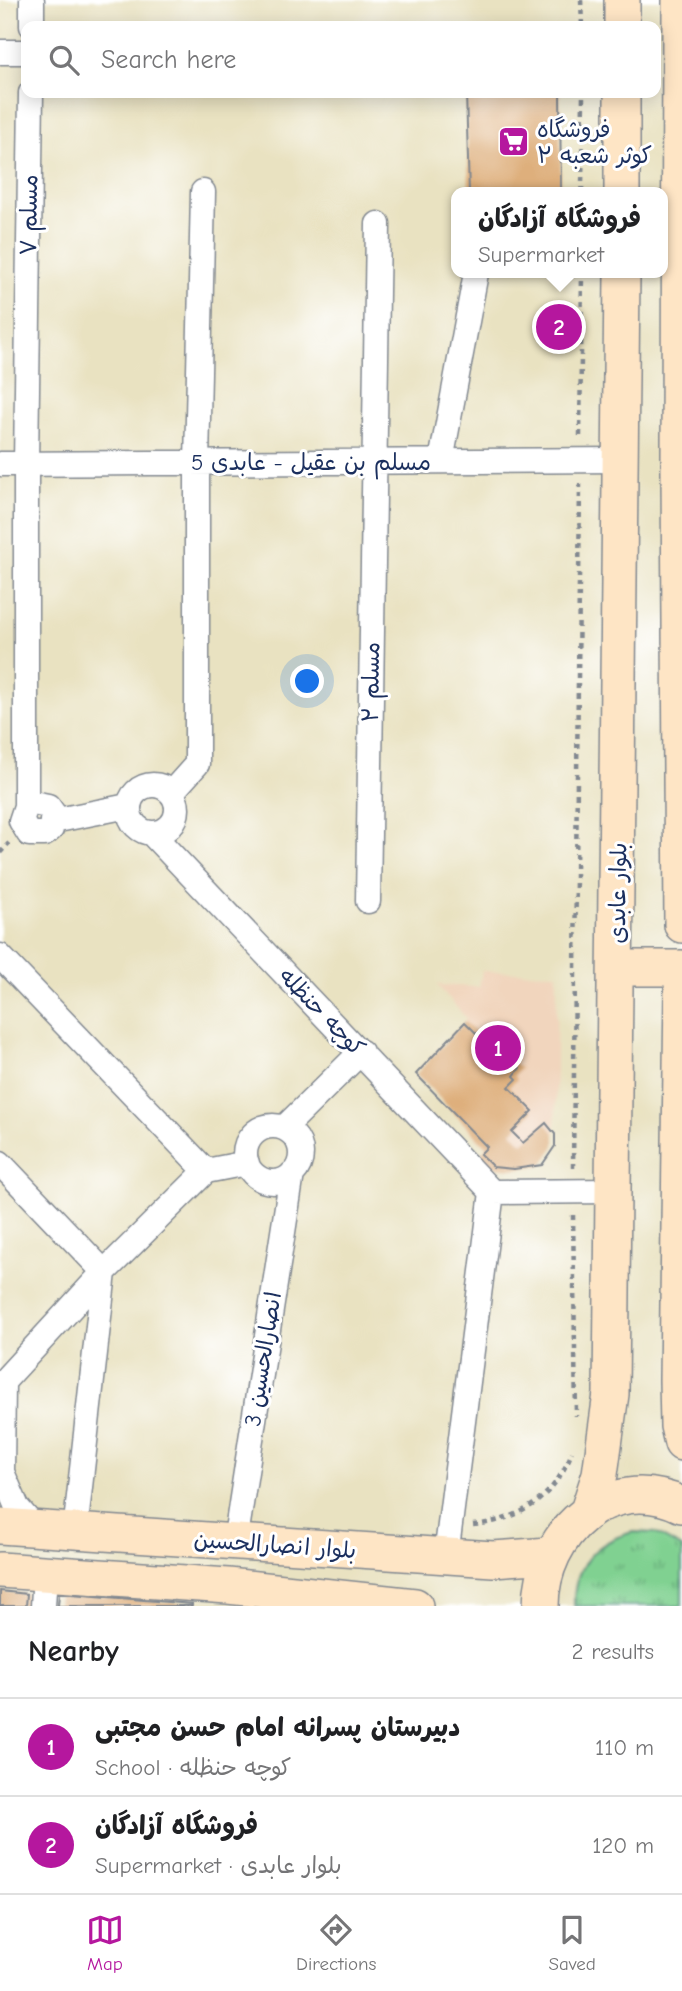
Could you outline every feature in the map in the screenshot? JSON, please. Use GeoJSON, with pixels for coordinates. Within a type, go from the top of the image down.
{"type":"FeatureCollection","features":[{"type":"Feature","properties":{"kind":"main road"},"geometry":{"type":"LineString","coordinates":[[622,0],[622,21]]}},
{"type":"Feature","properties":{"kind":"main road"},"geometry":{"type":"LineString","coordinates":[[680,0],[682,925]]}},
{"type":"Feature","properties":{"kind":"main road"},"geometry":{"type":"LineString","coordinates":[[622,98],[622,187]]}},
{"type":"Feature","properties":{"kind":"main road","name":"بلوار عابدی"},"geometry":{"type":"LineString","coordinates":[[588,1511],[600,1474],[611,1394],[622,278]]}},
{"type":"Feature","properties":{"kind":"main road"},"geometry":{"type":"LineString","coordinates":[[617,968],[682,968]]}},
{"type":"Feature","properties":{"kind":"main road"},"geometry":{"type":"LineString","coordinates":[[682,988],[677,1380],[678,1426],[682,1443]]}},
{"type":"Feature","properties":{"kind":"main road"},"geometry":{"type":"LineString","coordinates":[[541,1606],[541,1583],[549,1555],[566,1530],[588,1511],[615,1500],[643,1496],[682,1505]]}},
{"type":"Feature","properties":{"kind":"main road","name":"بلوار انصارالحسین"},"geometry":{"type":"LineString","coordinates":[[0,1526],[235,1543],[447,1542],[493,1559],[549,1555]]}},
{"type":"Feature","properties":{"kind":"main road","name":"بلوار انصارالحسین"},"geometry":{"type":"LineString","coordinates":[[0,1570],[44,1590],[404,1605]]}},
{"type":"Feature","properties":{"kind":"street"},"geometry":{"type":"LineString","coordinates":[[32,0],[32,21]]}},
{"type":"Feature","properties":{"kind":"street"},"geometry":{"type":"LineString","coordinates":[[0,52],[21,52]]}},
{"type":"Feature","properties":{"kind":"street","name":"مسلم ۷"},"geometry":{"type":"LineString","coordinates":[[31,98],[26,464],[26,806],[20,821],[29,834],[45,834],[53,821],[128,806]]}},
{"type":"Feature","properties":{"kind":"street"},"geometry":{"type":"LineString","coordinates":[[171,793],[197,764],[197,463],[203,192]]}},
{"type":"Feature","properties":{"kind":"street","name":"مسلم ۲"},"geometry":{"type":"LineString","coordinates":[[368,901],[378,224]]}},
{"type":"Feature","properties":{"kind":"street"},"geometry":{"type":"LineString","coordinates":[[441,461],[475,278]]}},
{"type":"Feature","properties":{"kind":"street","name":"مسلم بن عقیل - عابدی 5"},"geometry":{"type":"LineString","coordinates":[[0,464],[622,460]]}},
{"type":"Feature","properties":{"kind":"street"},"geometry":{"type":"LineString","coordinates":[[162,787],[171,793],[176,803],[176,815],[171,825],[151,833],[139,829],[131,819],[128,806],[132,796],[140,788],[162,787]]}},
{"type":"Feature","properties":{"kind":"street","name":"کوچه حنظله"},"geometry":{"type":"LineString","coordinates":[[151,833],[492,1192]]}},
{"type":"Feature","properties":{"kind":"street"},"geometry":{"type":"LineString","coordinates":[[0,956],[206,1171]]}},
{"type":"Feature","properties":{"kind":"street"},"geometry":{"type":"LineString","coordinates":[[284,1128],[361,1052]]}},
{"type":"Feature","properties":{"kind":"street"},"geometry":{"type":"LineString","coordinates":[[266,1127],[284,1128],[292,1133],[301,1149],[298,1167],[284,1180],[266,1181],[251,1171],[247,1163],[247,1145],[251,1137],[266,1127]]}},
{"type":"Feature","properties":{"kind":"street"},"geometry":{"type":"LineString","coordinates":[[0,1163],[104,1272]]}},
{"type":"Feature","properties":{"kind":"street"},"geometry":{"type":"LineString","coordinates":[[36,1529],[17,1507],[2,1472],[1,1384],[104,1272],[206,1171],[247,1163]]}},
{"type":"Feature","properties":{"kind":"street","name":"انصارالحسین 3"},"geometry":{"type":"LineString","coordinates":[[235,1543],[292,1174]]}},
{"type":"Feature","properties":{"kind":"street"},"geometry":{"type":"LineString","coordinates":[[447,1542],[492,1192],[573,1189],[613,1191]]}},
{"type":"Feature","properties":{"kind":"street"},"geometry":{"type":"LineString","coordinates":[[75,1532],[104,1272]]}},
{"type":"Feature","properties":{"kind":"path"},"geometry":{"type":"LineString","coordinates":[[581,0],[582,21]]}},
{"type":"Feature","properties":{"kind":"path"},"geometry":{"type":"LineString","coordinates":[[582,187],[583,98]]}},
{"type":"Feature","properties":{"kind":"path"},"geometry":{"type":"LineString","coordinates":[[576,1425],[573,1189],[582,278]]}},
{"type":"Feature","properties":{"kind":"path"},"geometry":{"type":"LineString","coordinates":[[447,1542],[503,1522],[527,1510],[551,1488],[566,1467],[573,1448]]}},
{"type":"Feature","properties":{"kind":"shaded area"},"geometry":{"type":"Polygon","coordinates":[[[482,971],[557,973],[555,1146],[514,1169],[493,1167],[480,1154],[486,1147],[416,1074],[467,1019],[437,985],[479,987],[482,971]]]}},
{"type":"Feature","properties":{"kind":"green space"},"geometry":{"type":"Polygon","coordinates":[[[633,1532],[655,1533],[682,1548],[682,1606],[574,1606],[577,1579],[589,1557],[608,1542],[633,1532]]]}},
{"type":"Feature","properties":{"kind":"building","name":"فروشگاه کوثر شعبه ۲"},"geometry":{"type":"Polygon","coordinates":[[[466,98],[560,98],[561,187],[469,187],[466,98]]]}},
{"type":"Feature","properties":{"kind":"building"},"geometry":{"type":"Polygon","coordinates":[[[465,1022],[497,1054],[488,1064],[494,1070],[505,1055],[520,1068],[514,1076],[517,1079],[509,1087],[533,1111],[512,1132],[523,1143],[546,1123],[555,1134],[555,1146],[542,1165],[514,1169],[493,1167],[480,1154],[487,1147],[416,1074],[465,1022]]]}},
{"type":"Feature","properties":{"kind":"building"},"geometry":{"type":"Polygon","coordinates":[[[0,1591],[27,1594],[26,1606],[0,1606],[0,1591]]]}},
{"type":"Feature","properties":{"kind":"building"},"geometry":{"type":"Polygon","coordinates":[[[59,1593],[192,1604],[192,1606],[58,1606],[59,1593]]]}},
{"type":"Feature","properties":{"kind":"place","name":"فروشگاه کوثر شعبه ۲"},"geometry":{"type":"Point","coordinates":[514,142]}},
{"type":"Feature","properties":{"kind":"place","name":"فروشگاه آزادگان"},"geometry":{"type":"Point","coordinates":[559,327]}},
{"type":"Feature","properties":{"kind":"place","name":"دبیرستان پسرانه امام حسن مجتبی"},"geometry":{"type":"Point","coordinates":[498,1048]}}]}
